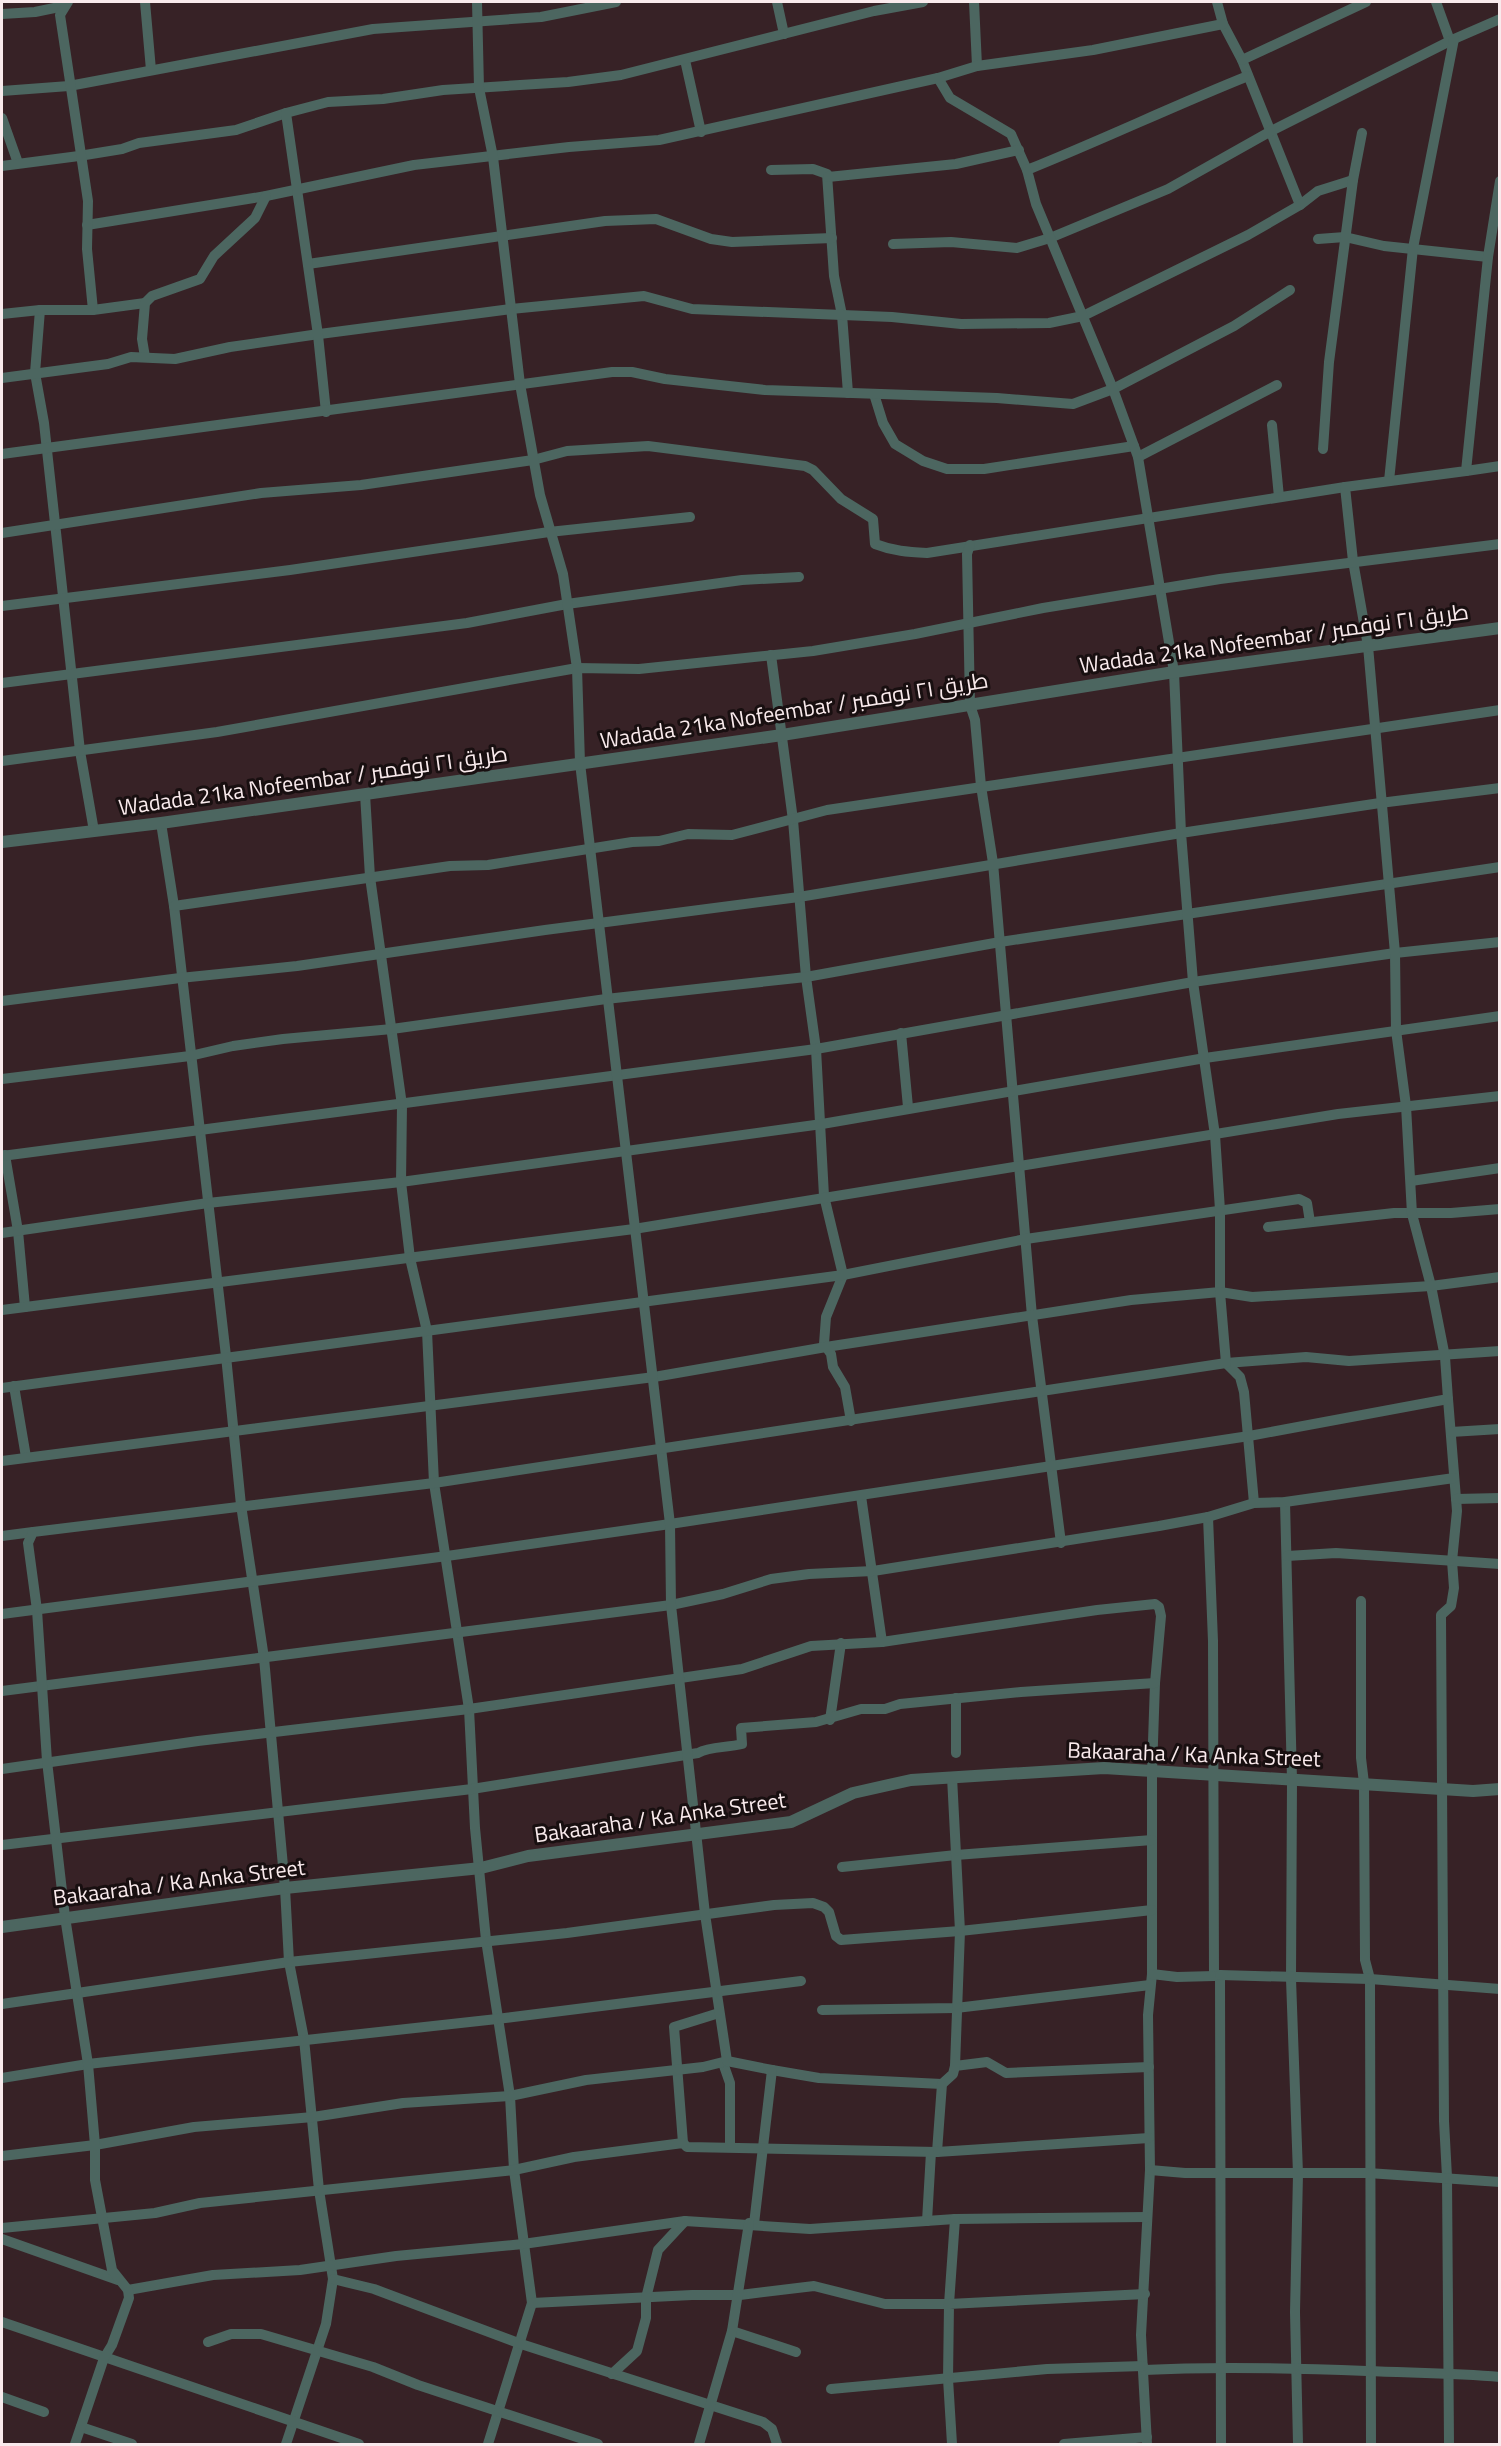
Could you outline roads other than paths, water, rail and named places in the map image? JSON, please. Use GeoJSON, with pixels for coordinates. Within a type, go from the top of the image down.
{"type":"FeatureCollection","features":[{"type":"Feature","properties":{"kind":"street"},"geometry":{"type":"LineString","coordinates":[[145,2],[152,70]]}},
{"type":"Feature","properties":{"kind":"street"},"geometry":{"type":"LineString","coordinates":[[477,2],[479,88],[493,157],[520,384],[533,460],[549,532],[558,552],[577,668],[580,763],[600,922],[615,1076],[654,1377],[660,1450],[670,1524],[671,1605],[705,1914],[718,1991],[725,2062],[730,2083],[730,2147]]}},
{"type":"Feature","properties":{"kind":"street"},"geometry":{"type":"LineString","coordinates":[[2,91],[69,86],[218,60],[373,29],[541,17],[616,2]]}},
{"type":"Feature","properties":{"kind":"street"},"geometry":{"type":"LineString","coordinates":[[777,2],[784,34]]}},
{"type":"Feature","properties":{"kind":"street"},"geometry":{"type":"LineString","coordinates":[[2,166],[122,149],[139,143],[236,130],[328,102],[578,81],[621,75],[874,10],[923,2]]}},
{"type":"Feature","properties":{"kind":"street"},"geometry":{"type":"LineString","coordinates":[[974,2],[977,66]]}},
{"type":"Feature","properties":{"kind":"street"},"geometry":{"type":"LineString","coordinates":[[1217,2],[1223,24],[1242,60],[1300,205]]}},
{"type":"Feature","properties":{"kind":"street"},"geometry":{"type":"LineString","coordinates":[[1242,60],[1366,2]]}},
{"type":"Feature","properties":{"kind":"street"},"geometry":{"type":"LineString","coordinates":[[1389,480],[1413,248],[1452,40],[1436,2]]}},
{"type":"Feature","properties":{"kind":"street"},"geometry":{"type":"LineString","coordinates":[[2,14],[35,12],[66,4]]}},
{"type":"Feature","properties":{"kind":"street"},"geometry":{"type":"LineString","coordinates":[[66,4],[60,15],[69,65],[69,86],[79,156],[88,201],[89,293],[93,310]]}},
{"type":"Feature","properties":{"kind":"street"},"geometry":{"type":"LineString","coordinates":[[893,244],[951,242],[1017,248],[1050,238],[1168,189],[1270,131],[1452,40],[1500,19]]}},
{"type":"Feature","properties":{"kind":"street"},"geometry":{"type":"LineString","coordinates":[[87,225],[266,196],[414,165],[569,147],[649,142],[938,78],[977,66],[1093,50],[1223,24]]}},
{"type":"Feature","properties":{"kind":"street"},"geometry":{"type":"LineString","coordinates":[[685,60],[701,132]]}},
{"type":"Feature","properties":{"kind":"street"},"geometry":{"type":"LineString","coordinates":[[1027,170],[1120,133],[1140,120],[1248,76]]}},
{"type":"Feature","properties":{"kind":"street"},"geometry":{"type":"LineString","coordinates":[[938,78],[950,98],[1000,125],[1011,134],[1027,170],[1036,204],[1113,389],[1136,451],[1150,518],[1174,672],[1181,833],[1193,982],[1215,1135],[1220,1210],[1220,1292],[1226,1363],[1240,1377],[1249,1436],[1254,1503]]}},
{"type":"Feature","properties":{"kind":"street"},"geometry":{"type":"LineString","coordinates":[[286,113],[318,334],[326,412]]}},
{"type":"Feature","properties":{"kind":"street"},"geometry":{"type":"LineString","coordinates":[[2,118],[18,163]]}},
{"type":"Feature","properties":{"kind":"street"},"geometry":{"type":"LineString","coordinates":[[1323,449],[1329,362],[1353,180],[1362,133]]}},
{"type":"Feature","properties":{"kind":"street"},"geometry":{"type":"LineString","coordinates":[[828,177],[956,164],[1019,150]]}},
{"type":"Feature","properties":{"kind":"street"},"geometry":{"type":"LineString","coordinates":[[771,170],[822,170],[828,177],[836,294],[842,315],[848,393]]}},
{"type":"Feature","properties":{"kind":"street"},"geometry":{"type":"LineString","coordinates":[[2,378],[108,364],[131,357],[175,359],[230,347],[318,334],[511,309],[644,296],[692,309],[1000,325],[1049,323],[1083,316],[1248,235],[1300,205],[1318,191],[1353,180]]}},
{"type":"Feature","properties":{"kind":"street"},"geometry":{"type":"LineString","coordinates":[[1466,471],[1488,258],[1495,243],[1500,181]]}},
{"type":"Feature","properties":{"kind":"street"},"geometry":{"type":"LineString","coordinates":[[2,314],[40,310],[93,310],[145,303],[152,296],[200,279],[214,256],[255,218],[266,196]]}},
{"type":"Feature","properties":{"kind":"street"},"geometry":{"type":"LineString","coordinates":[[308,264],[599,222],[656,219],[702,236],[732,242],[832,238]]}},
{"type":"Feature","properties":{"kind":"street"},"geometry":{"type":"LineString","coordinates":[[1318,239],[1345,237],[1488,258]]}},
{"type":"Feature","properties":{"kind":"street"},"geometry":{"type":"LineString","coordinates":[[2,454],[326,412],[591,374],[632,372],[665,379],[765,390],[998,398],[1073,405],[1113,389],[1234,326],[1290,290]]}},
{"type":"Feature","properties":{"kind":"street"},"geometry":{"type":"LineString","coordinates":[[145,303],[142,339],[145,357]]}},
{"type":"Feature","properties":{"kind":"street"},"geometry":{"type":"LineString","coordinates":[[40,310],[35,373],[46,448],[80,751],[94,831]]}},
{"type":"Feature","properties":{"kind":"street"},"geometry":{"type":"LineString","coordinates":[[874,394],[883,423],[895,444],[910,455],[947,469],[984,469],[1136,451],[1277,385]]}},
{"type":"Feature","properties":{"kind":"street"},"geometry":{"type":"LineString","coordinates":[[1272,425],[1279,497]]}},
{"type":"Feature","properties":{"kind":"street"},"geometry":{"type":"LineString","coordinates":[[2,533],[261,493],[361,485],[533,460],[567,452],[648,446],[797,465],[813,470],[841,499],[873,519],[875,544],[891,550],[927,552],[1389,480],[1500,466]]}},
{"type":"Feature","properties":{"kind":"street"},"geometry":{"type":"LineString","coordinates":[[1345,488],[1353,561],[1368,646],[1380,803],[1395,953],[1396,1030],[1406,1106],[1412,1214],[1431,1286],[1445,1357],[1456,1499],[1452,1561],[1454,1588],[1451,1606],[1441,1615],[1443,2121],[1447,2177],[1449,2445]]}},
{"type":"Feature","properties":{"kind":"street"},"geometry":{"type":"LineString","coordinates":[[2,606],[290,570],[549,532],[690,517]]}},
{"type":"Feature","properties":{"kind":"street"},"geometry":{"type":"LineString","coordinates":[[2,761],[217,732],[577,668],[639,669],[813,651],[1162,590],[1353,561],[1500,544]]}},
{"type":"Feature","properties":{"kind":"street"},"geometry":{"type":"LineString","coordinates":[[969,545],[967,554],[970,705],[975,720],[981,786],[993,863],[1013,1091],[1017,1167],[1040,1392],[1060,1543]]}},
{"type":"Feature","properties":{"kind":"street"},"geometry":{"type":"LineString","coordinates":[[2,683],[467,623],[567,604],[742,580],[799,577]]}},
{"type":"Feature","properties":{"kind":"street","name":"Wadada 21ka Nofeembar / طريق ٢١ نوفمبر"},"geometry":{"type":"LineString","coordinates":[[2,842],[161,824],[783,735],[1174,672],[1500,628]]}},
{"type":"Feature","properties":{"kind":"street"},"geometry":{"type":"LineString","coordinates":[[771,655],[793,820],[806,977],[816,1049],[822,1124],[824,1196],[843,1275],[826,1317],[826,1347],[831,1354],[833,1367],[845,1387],[851,1421]]}},
{"type":"Feature","properties":{"kind":"street"},"geometry":{"type":"LineString","coordinates":[[174,906],[450,866],[488,866],[590,848],[659,841],[688,834],[732,835],[827,810],[1500,710]]}},
{"type":"Feature","properties":{"kind":"street"},"geometry":{"type":"LineString","coordinates":[[2,1001],[180,978],[297,966],[600,922],[799,897],[1181,833],[1380,803],[1500,788]]}},
{"type":"Feature","properties":{"kind":"street"},"geometry":{"type":"LineString","coordinates":[[365,794],[370,877],[402,1105],[401,1182],[410,1258],[427,1331],[434,1483],[469,1709],[472,1789],[486,1940],[510,2096],[514,2170],[532,2303],[488,2445]]}},
{"type":"Feature","properties":{"kind":"street"},"geometry":{"type":"LineString","coordinates":[[161,824],[174,906],[180,978],[226,1356],[241,1505],[264,1658],[269,1735],[285,1888],[289,1962],[304,2039],[319,2190],[333,2279],[326,2324],[286,2445]]}},
{"type":"Feature","properties":{"kind":"street"},"geometry":{"type":"LineString","coordinates":[[2,1079],[190,1056],[232,1046],[392,1029],[606,999],[806,977],[1000,942],[1188,912],[1500,867]]}},
{"type":"Feature","properties":{"kind":"street"},"geometry":{"type":"LineString","coordinates":[[25,1307],[18,1231],[3,1156],[816,1049],[1193,982],[1395,953],[1500,942]]}},
{"type":"Feature","properties":{"kind":"street"},"geometry":{"type":"LineString","coordinates":[[2,1233],[208,1203],[401,1182],[822,1124],[908,1107],[1205,1058],[1500,1016]]}},
{"type":"Feature","properties":{"kind":"street"},"geometry":{"type":"LineString","coordinates":[[901,1033],[908,1107]]}},
{"type":"Feature","properties":{"kind":"street"},"geometry":{"type":"LineString","coordinates":[[2,1310],[634,1229],[824,1196],[1338,1114],[1500,1096]]}},
{"type":"Feature","properties":{"kind":"street"},"geometry":{"type":"LineString","coordinates":[[1411,1181],[1500,1168]]}},
{"type":"Feature","properties":{"kind":"street"},"geometry":{"type":"LineString","coordinates":[[2,1388],[226,1356],[843,1275],[1026,1239],[1299,1199],[1307,1203],[1310,1222]]}},
{"type":"Feature","properties":{"kind":"street"},"geometry":{"type":"LineString","coordinates":[[1268,1227],[1394,1213],[1500,1209]]}},
{"type":"Feature","properties":{"kind":"street"},"geometry":{"type":"LineString","coordinates":[[2,1461],[654,1377],[826,1347],[1131,1300],[1220,1292],[1252,1298],[1431,1286],[1500,1277]]}},
{"type":"Feature","properties":{"kind":"street"},"geometry":{"type":"LineString","coordinates":[[2,1536],[434,1483],[1226,1363],[1306,1357],[1349,1361],[1445,1357],[1500,1351]]}},
{"type":"Feature","properties":{"kind":"street"},"geometry":{"type":"LineString","coordinates":[[14,1386],[26,1457]]}},
{"type":"Feature","properties":{"kind":"street"},"geometry":{"type":"LineString","coordinates":[[2,1614],[447,1556],[861,1496],[1249,1436],[1448,1399]]}},
{"type":"Feature","properties":{"kind":"street"},"geometry":{"type":"LineString","coordinates":[[1451,1432],[1500,1429]]}},
{"type":"Feature","properties":{"kind":"street"},"geometry":{"type":"LineString","coordinates":[[2,1691],[671,1605],[723,1594],[771,1579],[810,1574],[873,1571],[1060,1543],[1208,1517],[1254,1503],[1285,1502],[1454,1478]]}},
{"type":"Feature","properties":{"kind":"street"},"geometry":{"type":"LineString","coordinates":[[861,1496],[882,1642]]}},
{"type":"Feature","properties":{"kind":"street"},"geometry":{"type":"LineString","coordinates":[[1456,1499],[1500,1498]]}},
{"type":"Feature","properties":{"kind":"street"},"geometry":{"type":"LineString","coordinates":[[1285,1502],[1292,1780],[1291,1979],[1298,2174],[1294,2312],[1298,2445]]}},
{"type":"Feature","properties":{"kind":"street"},"geometry":{"type":"LineString","coordinates":[[1208,1517],[1212,1609],[1220,2173],[1221,2445]]}},
{"type":"Feature","properties":{"kind":"street"},"geometry":{"type":"LineString","coordinates":[[33,1532],[28,1543],[37,1610],[46,1761],[65,1917],[88,2064],[95,2145],[95,2180],[112,2270],[128,2290]]}},
{"type":"Feature","properties":{"kind":"street"},"geometry":{"type":"LineString","coordinates":[[1287,1556],[1336,1553],[1500,1564]]}},
{"type":"Feature","properties":{"kind":"street"},"geometry":{"type":"LineString","coordinates":[[1361,1601],[1360,1758],[1364,1782],[1365,1960],[1370,1978],[1368,2173],[1371,2445]]}},
{"type":"Feature","properties":{"kind":"street"},"geometry":{"type":"LineString","coordinates":[[2,1768],[469,1709],[742,1669],[788,1651],[811,1646],[882,1642],[1097,1610],[1155,1604],[1159,1607],[1161,1616],[1155,1683],[1152,1771],[1150,2170],[1141,2335],[1147,2441],[1064,2445]]}},
{"type":"Feature","properties":{"kind":"street"},"geometry":{"type":"LineString","coordinates":[[830,1720],[841,1643]]}},
{"type":"Feature","properties":{"kind":"street"},"geometry":{"type":"LineString","coordinates":[[2,1845],[472,1789],[742,1744],[741,1728],[830,1720],[861,1709],[885,1709],[900,1704],[956,1698],[1155,1683]]}},
{"type":"Feature","properties":{"kind":"street"},"geometry":{"type":"LineString","coordinates":[[956,1698],[956,1753]]}},
{"type":"Feature","properties":{"kind":"street","name":"Bakaaraha / Ka Anka Street"},"geometry":{"type":"LineString","coordinates":[[2,1927],[285,1888],[481,1868],[528,1856],[791,1822],[871,1787],[911,1780],[1104,1768],[1214,1773],[1292,1780],[1364,1782],[1441,1789],[1500,1789]]}},
{"type":"Feature","properties":{"kind":"street"},"geometry":{"type":"LineString","coordinates":[[927,2221],[942,2084],[953,2074],[955,2066],[960,1931],[952,1777]]}},
{"type":"Feature","properties":{"kind":"street"},"geometry":{"type":"LineString","coordinates":[[842,1867],[957,1855],[1152,1840]]}},
{"type":"Feature","properties":{"kind":"street"},"geometry":{"type":"LineString","coordinates":[[2,2004],[289,1962],[635,1924],[774,1905],[813,1904],[829,1912],[836,1936],[841,1941],[960,1931],[1152,1910]]}},
{"type":"Feature","properties":{"kind":"street"},"geometry":{"type":"LineString","coordinates":[[822,2010],[956,2008],[1177,1977],[1370,1978],[1500,1989]]}},
{"type":"Feature","properties":{"kind":"street"},"geometry":{"type":"LineString","coordinates":[[2,2078],[88,2064],[497,2019],[801,1981]]}},
{"type":"Feature","properties":{"kind":"street"},"geometry":{"type":"LineString","coordinates":[[720,2013],[674,2027],[683,2143],[687,2147],[934,2152],[1149,2138]]}},
{"type":"Feature","properties":{"kind":"street"},"geometry":{"type":"LineString","coordinates":[[2,2156],[95,2145],[194,2127],[313,2117],[403,2103],[510,2096],[586,2080],[725,2062],[819,2078],[942,2084]]}},
{"type":"Feature","properties":{"kind":"street"},"geometry":{"type":"LineString","coordinates":[[955,2066],[987,2062],[1006,2073],[1149,2067]]}},
{"type":"Feature","properties":{"kind":"street"},"geometry":{"type":"LineString","coordinates":[[699,2445],[712,2405],[740,2295],[772,2070]]}},
{"type":"Feature","properties":{"kind":"street"},"geometry":{"type":"LineString","coordinates":[[2,2228],[102,2218],[319,2190],[514,2170],[574,2157],[683,2143]]}},
{"type":"Feature","properties":{"kind":"street"},"geometry":{"type":"LineString","coordinates":[[1150,2170],[1220,2173],[1368,2173],[1500,2182]]}},
{"type":"Feature","properties":{"kind":"street"},"geometry":{"type":"LineString","coordinates":[[128,2290],[213,2275],[524,2244],[685,2220],[752,2223],[810,2229],[955,2219],[1147,2217]]}},
{"type":"Feature","properties":{"kind":"street"},"geometry":{"type":"LineString","coordinates":[[952,2445],[948,2379],[955,2219]]}},
{"type":"Feature","properties":{"kind":"street"},"geometry":{"type":"LineString","coordinates":[[612,2374],[637,2351],[646,2318],[646,2298],[658,2250],[685,2220]]}},
{"type":"Feature","properties":{"kind":"street"},"geometry":{"type":"LineString","coordinates":[[2,2239],[118,2280]]}},
{"type":"Feature","properties":{"kind":"street"},"geometry":{"type":"LineString","coordinates":[[333,2279],[374,2289],[521,2344],[763,2422],[772,2429],[777,2445]]}},
{"type":"Feature","properties":{"kind":"street"},"geometry":{"type":"LineString","coordinates":[[532,2303],[740,2295],[814,2286],[885,2304],[950,2304],[1145,2294]]}},
{"type":"Feature","properties":{"kind":"street"},"geometry":{"type":"LineString","coordinates":[[75,2445],[104,2358],[112,2345],[124,2314],[128,2290]]}},
{"type":"Feature","properties":{"kind":"street"},"geometry":{"type":"LineString","coordinates":[[2,2322],[359,2445]]}},
{"type":"Feature","properties":{"kind":"street"},"geometry":{"type":"LineString","coordinates":[[732,2331],[796,2352]]}},
{"type":"Feature","properties":{"kind":"street"},"geometry":{"type":"LineString","coordinates":[[208,2342],[223,2336],[247,2332],[373,2367],[418,2385],[598,2445]]}},
{"type":"Feature","properties":{"kind":"street"},"geometry":{"type":"LineString","coordinates":[[831,2389],[1047,2369],[1297,2367],[1448,2372],[1500,2377]]}},
{"type":"Feature","properties":{"kind":"street"},"geometry":{"type":"LineString","coordinates":[[2,2397],[44,2412]]}},
{"type":"Feature","properties":{"kind":"street"},"geometry":{"type":"LineString","coordinates":[[81,2427],[132,2445]]}}]}
